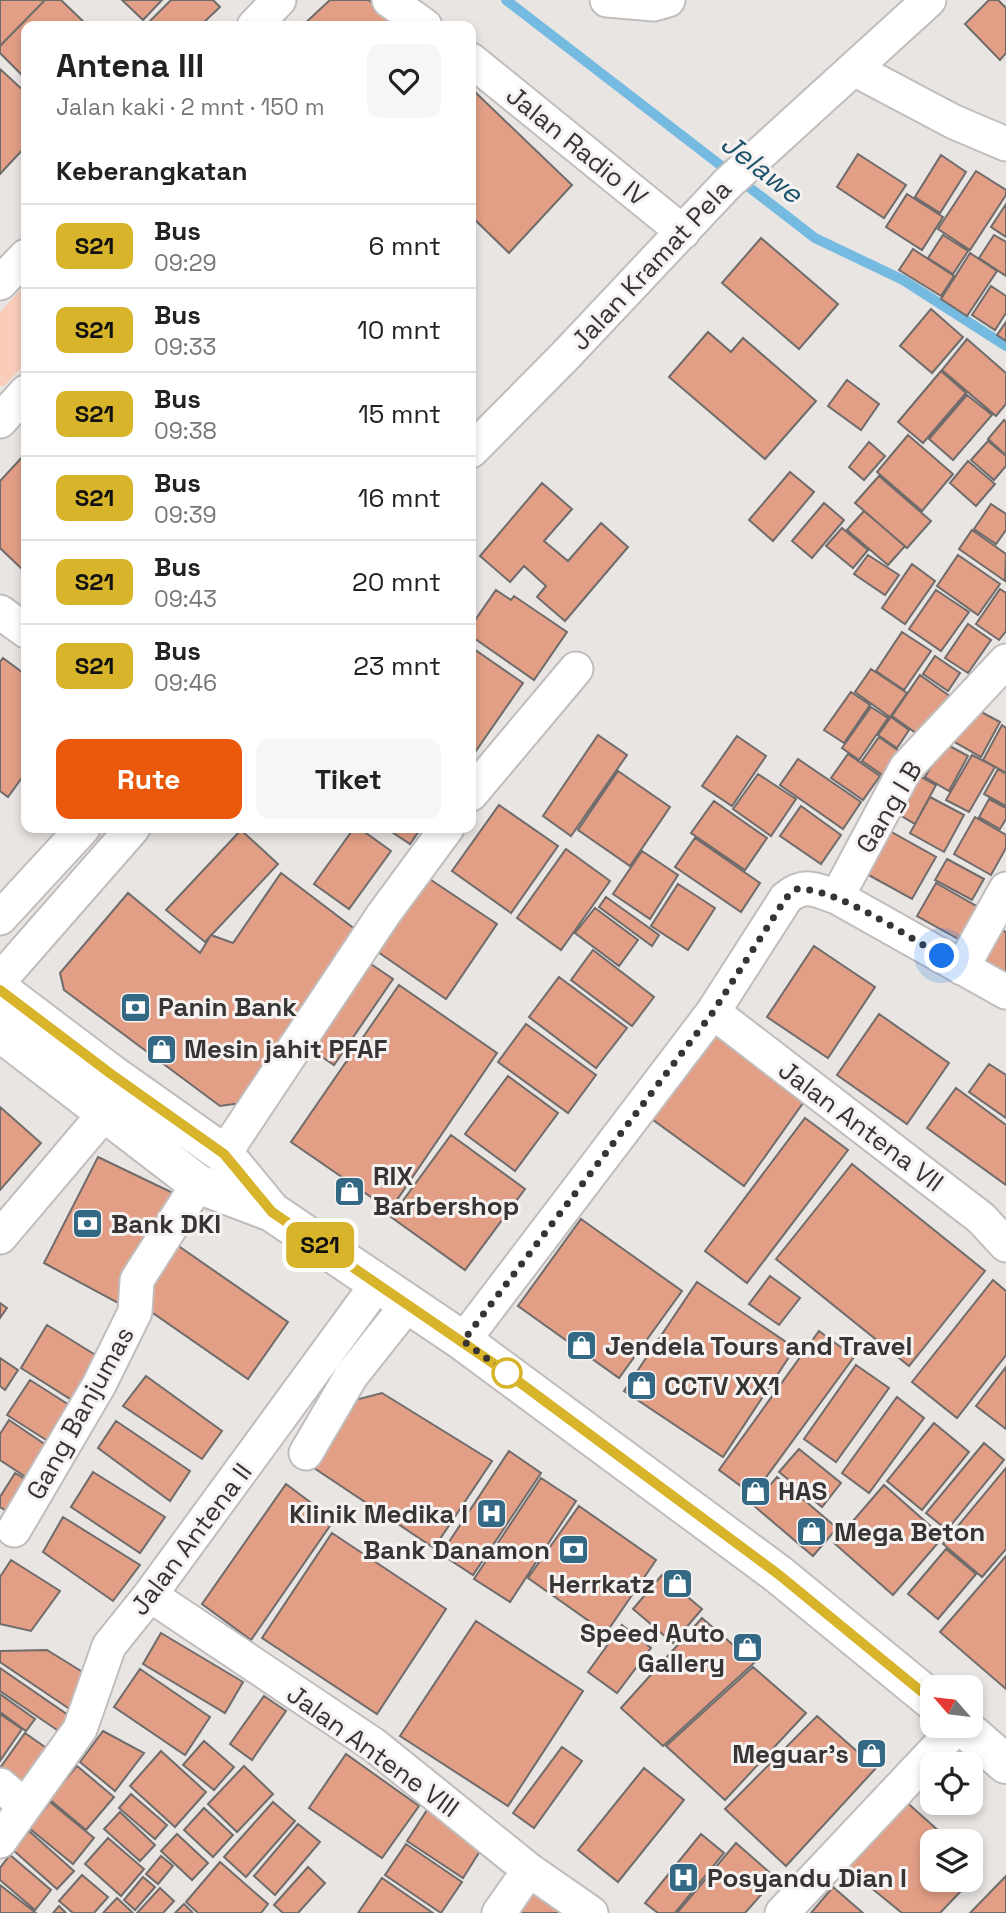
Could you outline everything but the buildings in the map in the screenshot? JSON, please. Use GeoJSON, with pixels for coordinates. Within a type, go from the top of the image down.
{"type":"FeatureCollection","features":[{"type":"Feature","properties":{"kind":"main road"},"geometry":{"type":"LineString","coordinates":[[0,990],[111,1074],[224,1154],[272,1212]]}},
{"type":"Feature","properties":{"kind":"main road"},"geometry":{"type":"LineString","coordinates":[[0,1032],[198,1184],[272,1212],[463,1341],[778,1574],[920,1690]]}},
{"type":"Feature","properties":{"kind":"main road"},"geometry":{"type":"LineString","coordinates":[[975,1738],[1006,1764]]}},
{"type":"Feature","properties":{"kind":"street"},"geometry":{"type":"LineString","coordinates":[[259,21],[279,0]]}},
{"type":"Feature","properties":{"kind":"street"},"geometry":{"type":"LineString","coordinates":[[389,0],[418,21]]}},
{"type":"Feature","properties":{"kind":"street"},"geometry":{"type":"LineString","coordinates":[[607,0],[654,4],[668,0]]}},
{"type":"Feature","properties":{"kind":"street","name":"Jalan Kramat Pela"},"geometry":{"type":"LineString","coordinates":[[476,446],[727,184],[929,0]]}},
{"type":"Feature","properties":{"kind":"street","name":"Jalan Radio IV"},"geometry":{"type":"LineString","coordinates":[[476,64],[683,232]]}},
{"type":"Feature","properties":{"kind":"street"},"geometry":{"type":"LineString","coordinates":[[854,69],[954,122],[1006,144]]}},
{"type":"Feature","properties":{"kind":"street"},"geometry":{"type":"LineString","coordinates":[[0,283],[21,261]]}},
{"type":"Feature","properties":{"kind":"street"},"geometry":{"type":"LineString","coordinates":[[0,421],[21,398]]}},
{"type":"Feature","properties":{"kind":"street"},"geometry":{"type":"LineString","coordinates":[[0,612],[21,627]]}},
{"type":"Feature","properties":{"kind":"street","name":"Gang I B"},"geometry":{"type":"LineString","coordinates":[[838,897],[906,768],[1006,661]]}},
{"type":"Feature","properties":{"kind":"street"},"geometry":{"type":"LineString","coordinates":[[476,788],[576,669]]}},
{"type":"Feature","properties":{"kind":"street"},"geometry":{"type":"LineString","coordinates":[[0,918],[78,833]]}},
{"type":"Feature","properties":{"kind":"street"},"geometry":{"type":"LineString","coordinates":[[0,979],[129,833]]}},
{"type":"Feature","properties":{"kind":"street"},"geometry":{"type":"LineString","coordinates":[[224,1154],[383,915],[443,833]]}},
{"type":"Feature","properties":{"kind":"street"},"geometry":{"type":"LineString","coordinates":[[463,1341],[713,1012],[786,898],[797,889],[812,888],[838,897],[1006,992]]}},
{"type":"Feature","properties":{"kind":"street"},"geometry":{"type":"LineString","coordinates":[[962,968],[1006,889]]}},
{"type":"Feature","properties":{"kind":"street","name":"Jalan Antena VII"},"geometry":{"type":"LineString","coordinates":[[713,1012],[982,1218],[1006,1245]]}},
{"type":"Feature","properties":{"kind":"street"},"geometry":{"type":"LineString","coordinates":[[0,1237],[105,1113]]}},
{"type":"Feature","properties":{"kind":"street","name":"Gang Banjumas"},"geometry":{"type":"LineString","coordinates":[[14,1530],[99,1385],[135,1312],[138,1280],[198,1184]]}},
{"type":"Feature","properties":{"kind":"street"},"geometry":{"type":"LineString","coordinates":[[306,1453],[351,1376],[393,1294]]}},
{"type":"Feature","properties":{"kind":"street","name":"Jalan Antena II"},"geometry":{"type":"LineString","coordinates":[[0,1841],[80,1729],[109,1646],[393,1294]]}},
{"type":"Feature","properties":{"kind":"street","name":"Jalan Antene VIII"},"geometry":{"type":"LineString","coordinates":[[150,1595],[374,1745],[529,1870],[592,1913]]}},
{"type":"Feature","properties":{"kind":"street"},"geometry":{"type":"LineString","coordinates":[[782,1913],[949,1738]]}},
{"type":"Feature","properties":{"kind":"street"},"geometry":{"type":"LineString","coordinates":[[0,1785],[25,1805]]}},
{"type":"Feature","properties":{"kind":"street"},"geometry":{"type":"LineString","coordinates":[[499,1913],[529,1870]]}},
{"type":"Feature","properties":{"kind":"shaded area"},"geometry":{"type":"Polygon","coordinates":[[[21,289],[21,368],[3,387],[0,385],[0,312],[21,289]]]}},
{"type":"Feature","properties":{"kind":"waterway","name":"Jelawe"},"geometry":{"type":"LineString","coordinates":[[506,0],[815,238],[903,280],[1006,346]]}},
{"type":"Feature","properties":{"kind":"bus line","name":"S21"},"geometry":{"type":"LineString","coordinates":[[0,990],[111,1074],[224,1154],[272,1212],[503,1370],[778,1574],[920,1690]]}},
{"type":"Feature","properties":{"kind":"place","name":"Panin Bank"},"geometry":{"type":"Point","coordinates":[135,1007]}},
{"type":"Feature","properties":{"kind":"place","name":"Mesin jahit PFAF"},"geometry":{"type":"Point","coordinates":[161,1049]}},
{"type":"Feature","properties":{"kind":"place","name":"RIX Barbershop"},"geometry":{"type":"Point","coordinates":[350,1191]}},
{"type":"Feature","properties":{"kind":"place","name":"Bank DKI"},"geometry":{"type":"Point","coordinates":[88,1224]}},
{"type":"Feature","properties":{"kind":"place","name":"Jendela Tours and Travel"},"geometry":{"type":"Point","coordinates":[582,1346]}},
{"type":"Feature","properties":{"kind":"place","name":"CCTV XX1"},"geometry":{"type":"Point","coordinates":[641,1386]}},
{"type":"Feature","properties":{"kind":"place","name":"HAS"},"geometry":{"type":"Point","coordinates":[755,1491]}},
{"type":"Feature","properties":{"kind":"place","name":"Klinik Medika I"},"geometry":{"type":"Point","coordinates":[491,1514]}},
{"type":"Feature","properties":{"kind":"place","name":"Mega Beton"},"geometry":{"type":"Point","coordinates":[811,1532]}},
{"type":"Feature","properties":{"kind":"place","name":"Bank Danamon"},"geometry":{"type":"Point","coordinates":[573,1550]}},
{"type":"Feature","properties":{"kind":"place","name":"Herrkatz"},"geometry":{"type":"Point","coordinates":[678,1584]}},
{"type":"Feature","properties":{"kind":"place","name":"Speed Auto Gallery"},"geometry":{"type":"Point","coordinates":[748,1648]}},
{"type":"Feature","properties":{"kind":"place","name":"Meguar's"},"geometry":{"type":"Point","coordinates":[872,1754]}},
{"type":"Feature","properties":{"kind":"place","name":"Posyandu Dian I"},"geometry":{"type":"Point","coordinates":[684,1878]}},
{"type":"Feature","properties":{"kind":"route"},"geometry":{"type":"LineString","coordinates":[[507,1373],[463,1341],[713,1012],[786,898],[797,889],[812,888],[838,897],[942,956]]}}]}
